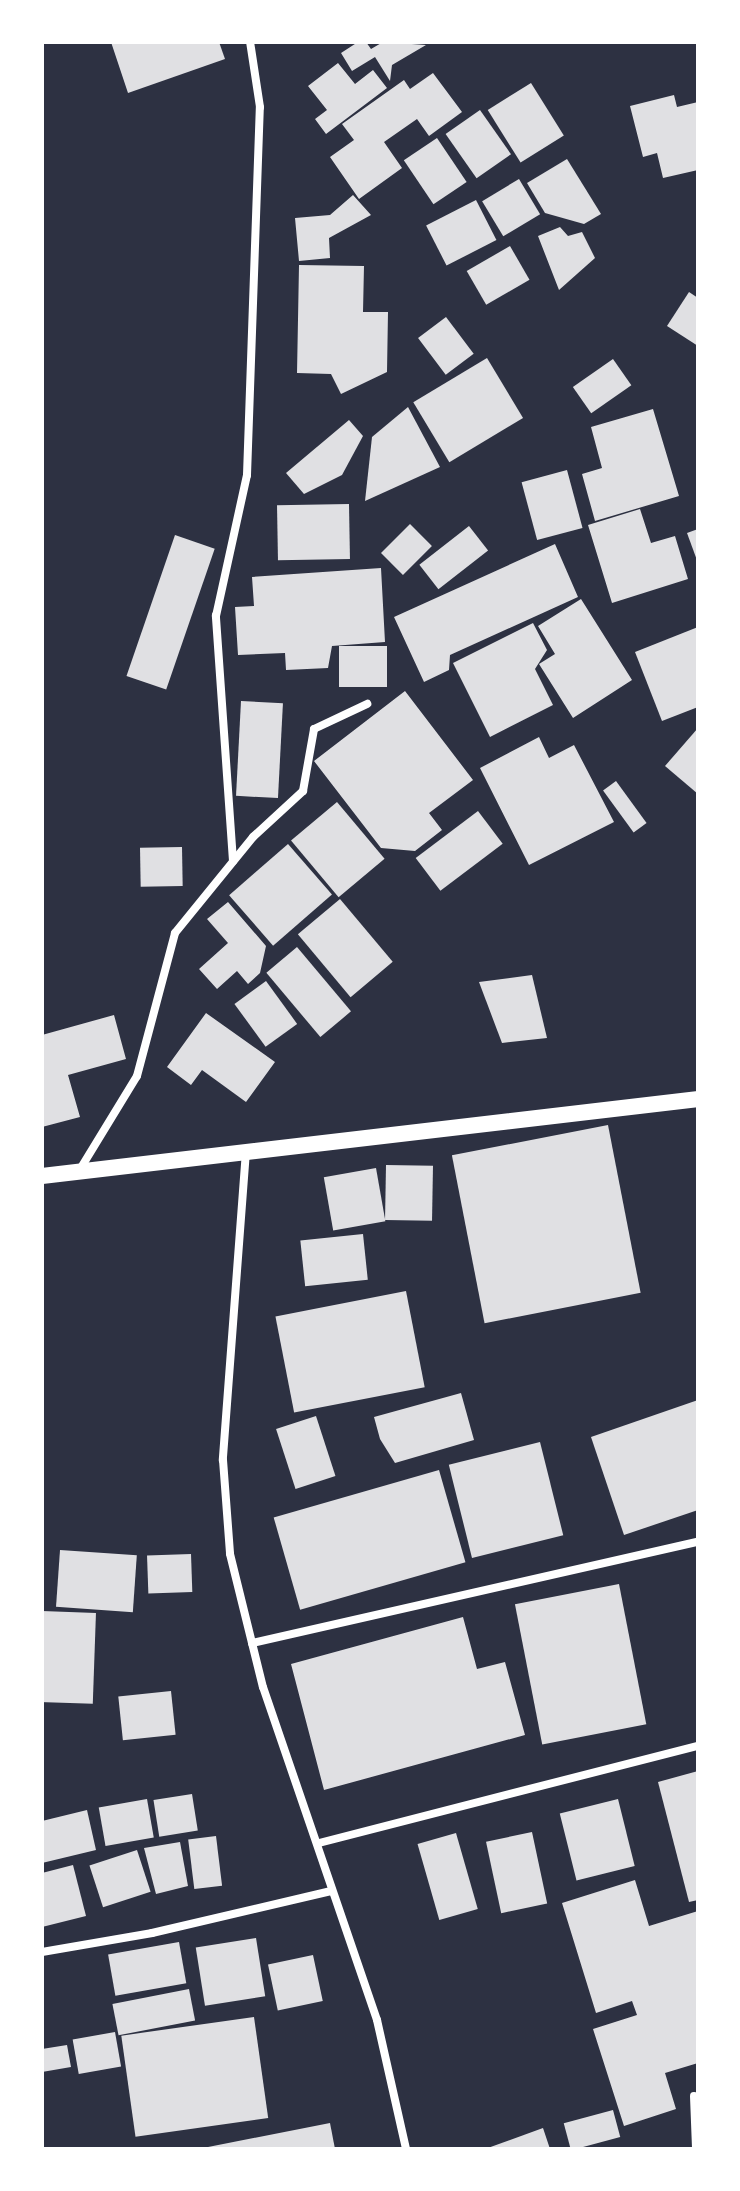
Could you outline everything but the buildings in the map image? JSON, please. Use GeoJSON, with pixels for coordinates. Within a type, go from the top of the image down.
{"type":"FeatureCollection","features":[{"type":"Feature","properties":{"kind":"main road"},"geometry":{"type":"LineString","coordinates":[[42,1176],[698,1099]]}},
{"type":"Feature","properties":{"kind":"street"},"geometry":{"type":"LineString","coordinates":[[233,861],[216,616],[247,475],[260,107],[250,42]]}},
{"type":"Feature","properties":{"kind":"street"},"geometry":{"type":"LineString","coordinates":[[79,1172],[137,1076],[175,933],[253,837],[303,791],[314,729],[367,704]]}},
{"type":"Feature","properties":{"kind":"street"},"geometry":{"type":"LineString","coordinates":[[246,1151],[223,1460],[230,1554],[263,1687],[319,1843],[331,1891],[377,2020],[406,2149]]}},
{"type":"Feature","properties":{"kind":"street"},"geometry":{"type":"LineString","coordinates":[[252,1643],[698,1542]]}},
{"type":"Feature","properties":{"kind":"street"},"geometry":{"type":"LineString","coordinates":[[319,1843],[698,1746]]}},
{"type":"Feature","properties":{"kind":"street"},"geometry":{"type":"LineString","coordinates":[[42,1952],[152,1933],[331,1891]]}},
{"type":"Feature","properties":{"kind":"street"},"geometry":{"type":"LineString","coordinates":[[694,2096],[696,2149]]}}]}
